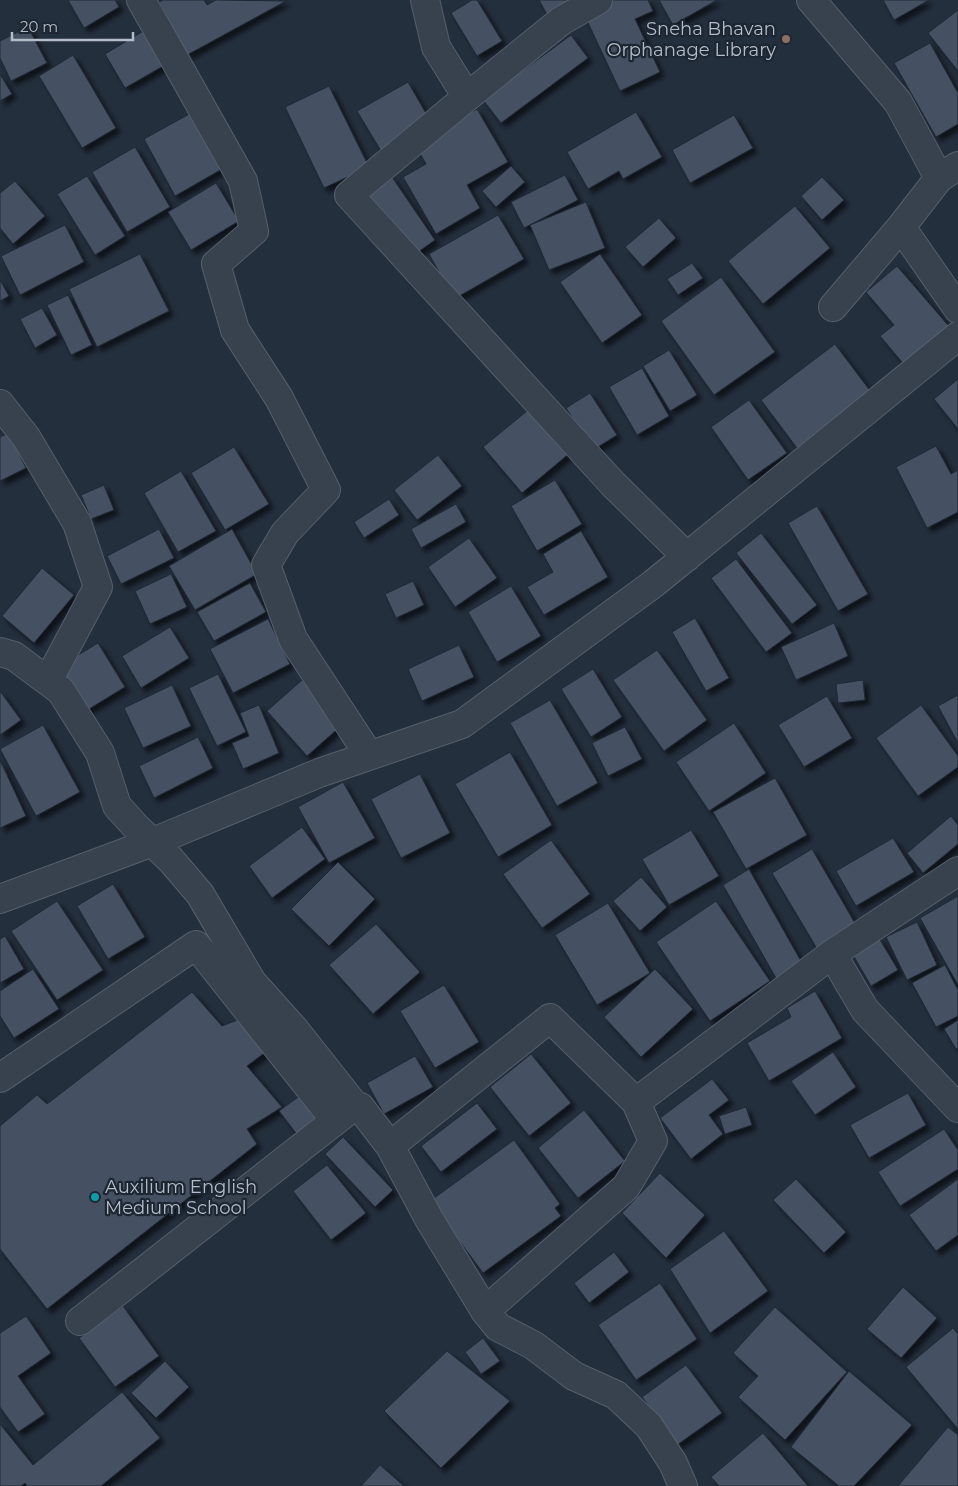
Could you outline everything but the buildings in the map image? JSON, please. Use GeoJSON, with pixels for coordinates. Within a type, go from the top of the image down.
{"type":"FeatureCollection","features":[{"type":"Feature","properties":{"kind":"street"},"geometry":{"type":"LineString","coordinates":[[141,0],[243,181],[254,231],[216,264],[235,330],[279,398],[326,490],[285,533],[266,565],[293,639],[369,756]]}},
{"type":"Feature","properties":{"kind":"street"},"geometry":{"type":"LineString","coordinates":[[426,0],[436,47],[467,97]]}},
{"type":"Feature","properties":{"kind":"street"},"geometry":{"type":"LineString","coordinates":[[598,0],[561,21],[349,195],[613,484],[687,557]]}},
{"type":"Feature","properties":{"kind":"street"},"geometry":{"type":"LineString","coordinates":[[811,0],[898,102],[949,172],[833,307]]}},
{"type":"Feature","properties":{"kind":"street"},"geometry":{"type":"LineString","coordinates":[[901,227],[958,309]]}},
{"type":"Feature","properties":{"kind":"street"},"geometry":{"type":"LineString","coordinates":[[0,899],[153,842],[319,773],[462,724],[687,557],[958,336]]}},
{"type":"Feature","properties":{"kind":"street"},"geometry":{"type":"LineString","coordinates":[[0,404],[26,437],[77,522],[98,587],[48,679]]}},
{"type":"Feature","properties":{"kind":"street"},"geometry":{"type":"LineString","coordinates":[[0,652],[14,656],[61,690],[100,754],[117,806],[200,894],[252,982],[295,1030],[345,1113]]}},
{"type":"Feature","properties":{"kind":"street"},"geometry":{"type":"LineString","coordinates":[[636,1102],[832,954],[958,871]]}},
{"type":"Feature","properties":{"kind":"street"},"geometry":{"type":"LineString","coordinates":[[0,1078],[196,945],[345,1113]]}},
{"type":"Feature","properties":{"kind":"street"},"geometry":{"type":"LineString","coordinates":[[832,954],[865,1010],[958,1108]]}},
{"type":"Feature","properties":{"kind":"street"},"geometry":{"type":"LineString","coordinates":[[390,1146],[550,1018],[636,1102],[652,1141],[626,1187],[485,1310]]}},
{"type":"Feature","properties":{"kind":"street"},"geometry":{"type":"LineString","coordinates":[[80,1321],[345,1113],[360,1107],[390,1146],[429,1220],[485,1310],[498,1327],[534,1345],[574,1376],[616,1395],[649,1426],[673,1463],[683,1486]]}},
{"type":"Feature","properties":{"kind":"place","name":"Sneha Bhavan Orphanage Library"},"geometry":{"type":"Point","coordinates":[786,39]}},
{"type":"Feature","properties":{"kind":"place","name":"Auxilium English Medium School"},"geometry":{"type":"Point","coordinates":[95,1197]}}]}
